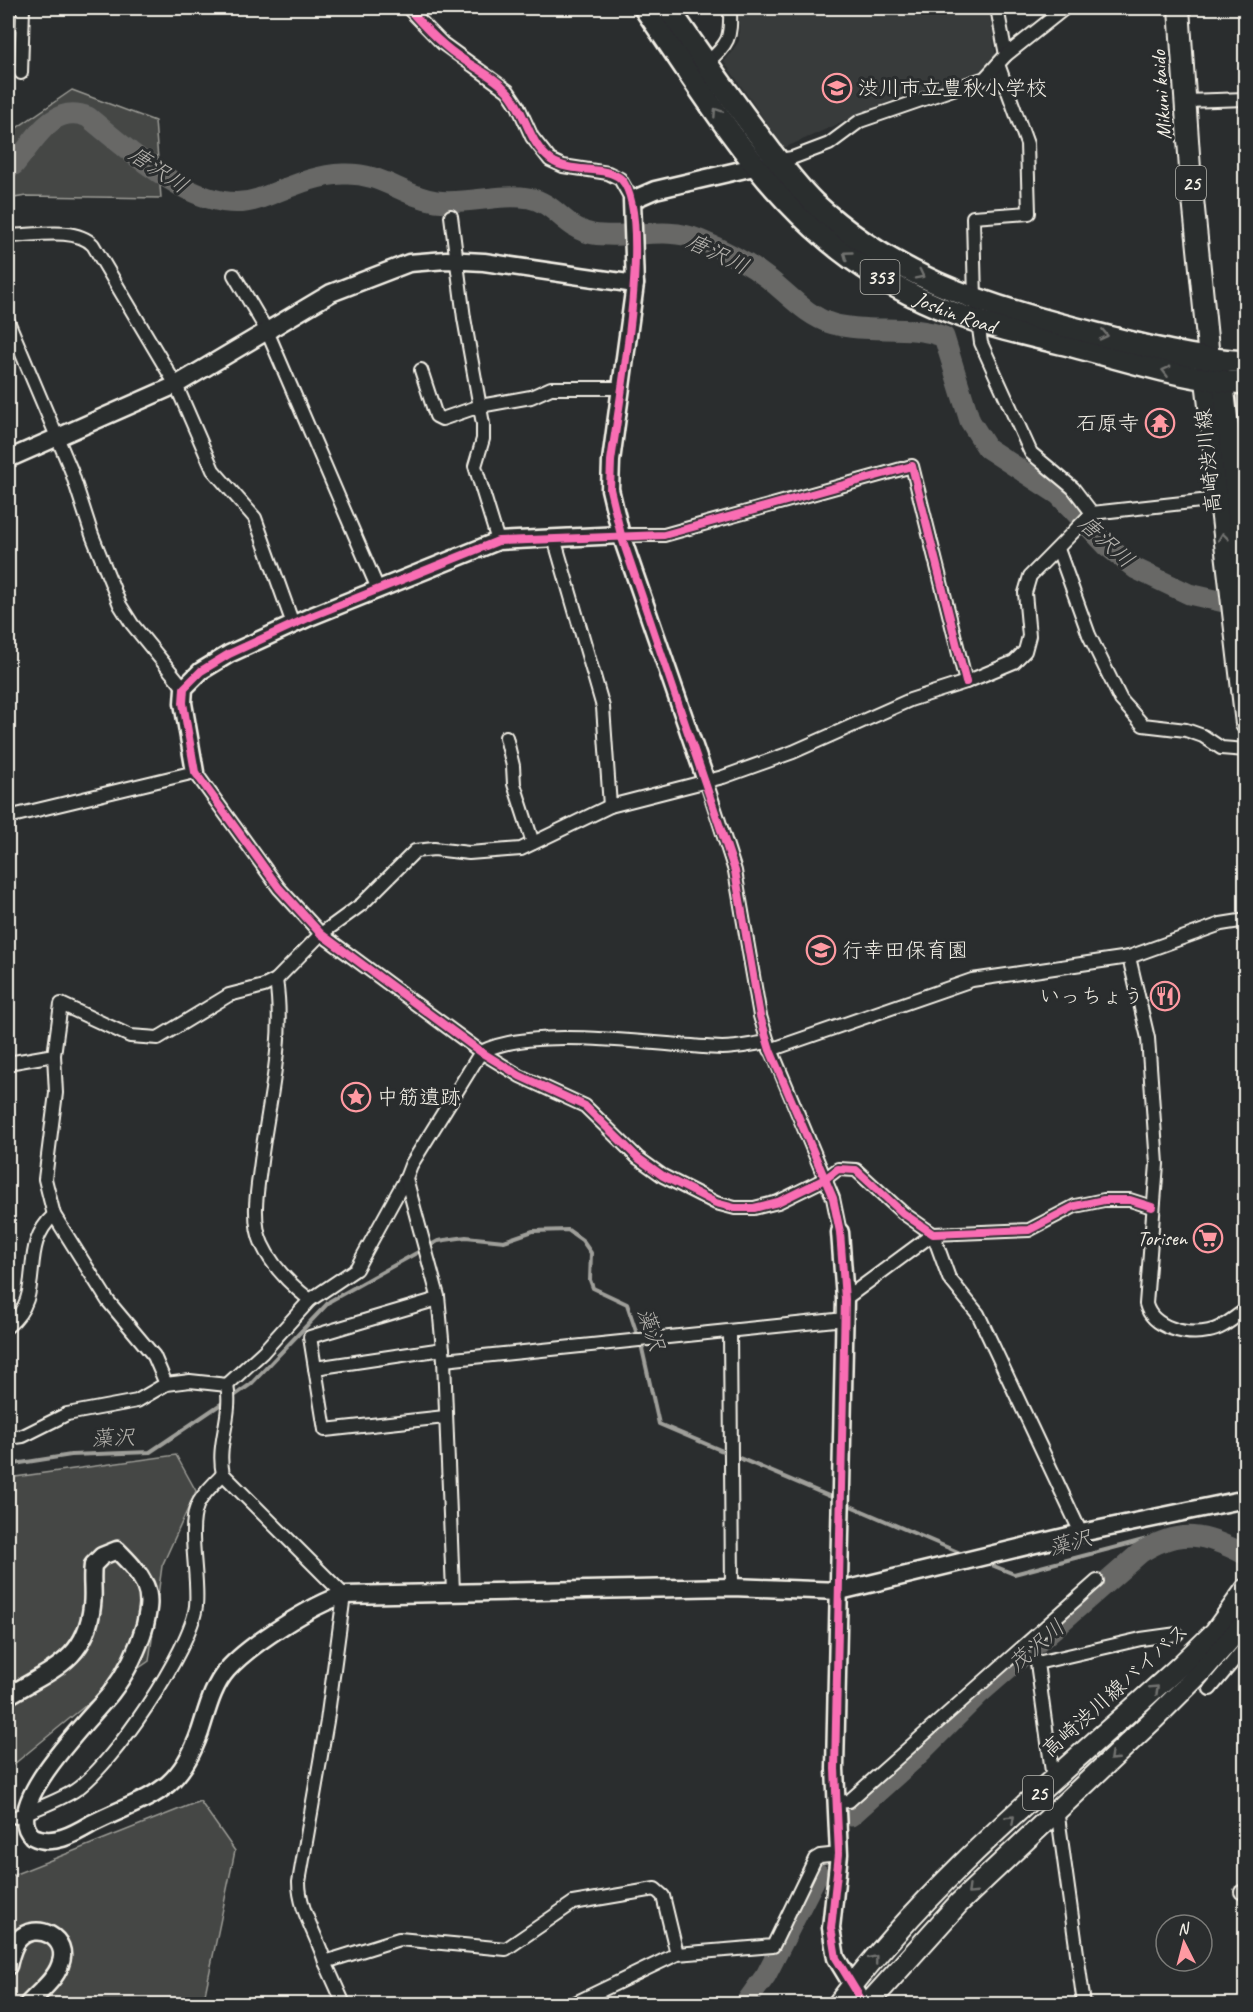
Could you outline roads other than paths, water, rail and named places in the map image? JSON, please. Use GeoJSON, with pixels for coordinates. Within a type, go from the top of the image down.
{"type":"FeatureCollection","features":[{"type":"Feature","properties":{"kind":"highway","name":"Joshin Road"},"geometry":{"type":"LineString","coordinates":[[645,8],[754,167],[801,218],[868,270],[920,298],[979,322],[1214,381],[1245,383]]}},
{"type":"Feature","properties":{"kind":"highway","name":"Joshin Road"},"geometry":{"type":"LineString","coordinates":[[668,8],[777,160],[813,202],[877,252],[934,283],[1003,310],[1209,358],[1245,362]]}},
{"type":"Feature","properties":{"kind":"main road","name":"Mikuni kaido"},"geometry":{"type":"LineString","coordinates":[[1179,8],[1191,180],[1209,358]]}},
{"type":"Feature","properties":{"kind":"main road","name":"高崎渋川線"},"geometry":{"type":"LineString","coordinates":[[1209,358],[1241,579]]}},
{"type":"Feature","properties":{"kind":"main road","name":"高崎渋川線"},"geometry":{"type":"LineString","coordinates":[[1214,381],[1219,499],[1241,579]]}},
{"type":"Feature","properties":{"kind":"main road","name":"25"},"geometry":{"type":"LineString","coordinates":[[1241,579],[1233,620],[1245,724]]}},
{"type":"Feature","properties":{"kind":"main road","name":"高崎渋川線バイパス"},"geometry":{"type":"LineString","coordinates":[[838,2004],[894,1934],[943,1883],[1053,1779],[1215,1632],[1245,1589]]}},
{"type":"Feature","properties":{"kind":"main road","name":"高崎渋川線バイパス"},"geometry":{"type":"LineString","coordinates":[[866,2004],[959,1903],[1195,1678],[1245,1621]]}},
{"type":"Feature","properties":{"kind":"street"},"geometry":{"type":"LineString","coordinates":[[21,73],[23,8]]}},
{"type":"Feature","properties":{"kind":"street"},"geometry":{"type":"LineString","coordinates":[[408,8],[442,43],[507,92],[518,106],[532,137],[550,160],[563,166],[608,173],[620,179],[632,200],[635,284],[611,461],[610,489],[621,535],[735,871],[760,1016],[769,1046],[833,1198],[840,1232],[845,1319],[840,1591],[837,1615],[836,1802],[839,1854],[831,1928],[836,1958],[852,1986],[866,2004]]}},
{"type":"Feature","properties":{"kind":"street"},"geometry":{"type":"LineString","coordinates":[[706,64],[724,47],[731,33],[730,8]]}},
{"type":"Feature","properties":{"kind":"street"},"geometry":{"type":"LineString","coordinates":[[997,8],[1002,60],[1027,144],[1029,213],[974,217],[975,300],[981,342],[1031,453],[1073,488],[1092,513]]}},
{"type":"Feature","properties":{"kind":"street"},"geometry":{"type":"LineString","coordinates":[[632,200],[655,190],[792,158],[829,144],[860,121],[985,78],[1049,13],[1065,8]]}},
{"type":"Feature","properties":{"kind":"street"},"geometry":{"type":"LineString","coordinates":[[1186,101],[1245,99]]}},
{"type":"Feature","properties":{"kind":"street"},"geometry":{"type":"LineString","coordinates":[[451,216],[464,318],[480,406],[483,439],[475,466],[498,541]]}},
{"type":"Feature","properties":{"kind":"street"},"geometry":{"type":"LineString","coordinates":[[8,237],[74,235],[86,237],[93,245],[176,385],[213,470],[255,518],[293,624]]}},
{"type":"Feature","properties":{"kind":"street"},"geometry":{"type":"LineString","coordinates":[[8,459],[176,385],[332,293],[370,276],[409,264],[458,261],[635,284]]}},
{"type":"Feature","properties":{"kind":"street"},"geometry":{"type":"LineString","coordinates":[[234,275],[267,331],[378,589]]}},
{"type":"Feature","properties":{"kind":"street"},"geometry":{"type":"LineString","coordinates":[[8,321],[57,438],[120,605],[132,624],[184,688]]}},
{"type":"Feature","properties":{"kind":"street"},"geometry":{"type":"LineString","coordinates":[[421,370],[436,416],[450,419],[480,406],[531,397],[551,388],[622,388]]}},
{"type":"Feature","properties":{"kind":"street"},"geometry":{"type":"LineString","coordinates":[[966,682],[912,466],[664,535],[498,541],[293,624],[229,654],[201,671],[184,688],[183,703],[195,772],[279,888],[321,934],[481,1052],[520,1076],[585,1106],[638,1158],[663,1176],[716,1203],[735,1208],[754,1208],[778,1202],[825,1179],[838,1169],[856,1170],[903,1213],[933,1234],[949,1278],[978,1314],[1081,1533]]}},
{"type":"Feature","properties":{"kind":"street"},"geometry":{"type":"LineString","coordinates":[[166,1384],[154,1356],[108,1301],[54,1215],[45,1179],[56,1093],[54,1055],[61,1004],[130,1036],[158,1038],[229,995],[264,986],[276,980],[321,934],[362,904],[415,851],[434,849],[469,853],[520,849],[610,806],[723,777],[793,752],[910,700],[966,682],[1014,662],[1025,651],[1029,636],[1025,586],[1030,576],[1092,513],[1219,499]]}},
{"type":"Feature","properties":{"kind":"street"},"geometry":{"type":"LineString","coordinates":[[554,538],[603,707],[610,806]]}},
{"type":"Feature","properties":{"kind":"street"},"geometry":{"type":"LineString","coordinates":[[1058,549],[1089,635],[1121,700],[1143,725],[1186,730],[1203,736],[1221,748],[1245,750]]}},
{"type":"Feature","properties":{"kind":"street"},"geometry":{"type":"LineString","coordinates":[[506,737],[513,766],[514,784],[533,843]]}},
{"type":"Feature","properties":{"kind":"street"},"geometry":{"type":"LineString","coordinates":[[8,817],[195,772]]}},
{"type":"Feature","properties":{"kind":"street"},"geometry":{"type":"LineString","coordinates":[[8,1438],[23,1436],[67,1414],[137,1401],[166,1384],[190,1381],[227,1385],[263,1352],[310,1300],[356,1269],[411,1165],[481,1052],[496,1044],[536,1038],[725,1048],[769,1046],[972,980],[1129,957],[1221,924],[1245,920]]}},
{"type":"Feature","properties":{"kind":"street"},"geometry":{"type":"LineString","coordinates":[[1129,957],[1148,1038],[1157,1164],[1146,1304],[1149,1313],[1159,1322],[1188,1333],[1220,1328],[1245,1310]]}},
{"type":"Feature","properties":{"kind":"street"},"geometry":{"type":"LineString","coordinates":[[276,980],[280,1007],[279,1032],[260,1172],[257,1227],[261,1243],[271,1261],[310,1300]]}},
{"type":"Feature","properties":{"kind":"street"},"geometry":{"type":"LineString","coordinates":[[8,1063],[54,1055]]}},
{"type":"Feature","properties":{"kind":"street"},"geometry":{"type":"LineString","coordinates":[[406,1178],[438,1299],[443,1355],[453,1592]]}},
{"type":"Feature","properties":{"kind":"street"},"geometry":{"type":"LineString","coordinates":[[845,1299],[933,1234],[1029,1230],[1074,1206],[1104,1200],[1130,1200],[1152,1207]]}},
{"type":"Feature","properties":{"kind":"street"},"geometry":{"type":"LineString","coordinates":[[8,1326],[20,1315],[26,1304],[31,1291],[33,1252],[41,1226],[54,1215]]}},
{"type":"Feature","properties":{"kind":"street"},"geometry":{"type":"LineString","coordinates":[[438,1299],[310,1337],[325,1430],[446,1418]]}},
{"type":"Feature","properties":{"kind":"street"},"geometry":{"type":"LineString","coordinates":[[315,1368],[443,1355],[730,1332],[845,1319]]}},
{"type":"Feature","properties":{"kind":"street"},"geometry":{"type":"LineString","coordinates":[[730,1332],[732,1587]]}},
{"type":"Feature","properties":{"kind":"street"},"geometry":{"type":"LineString","coordinates":[[227,1385],[230,1403],[220,1460],[223,1474],[344,1595]]}},
{"type":"Feature","properties":{"kind":"street"},"geometry":{"type":"LineString","coordinates":[[16,1817],[75,1790],[104,1765],[177,1656],[188,1636],[195,1608],[197,1575],[193,1527],[197,1507],[206,1492],[223,1474]]}},
{"type":"Feature","properties":{"kind":"street"},"geometry":{"type":"LineString","coordinates":[[8,1696],[67,1660],[82,1643],[89,1628],[93,1604],[93,1565],[102,1556],[117,1550],[135,1568],[146,1586],[150,1606],[139,1647],[110,1694],[31,1777],[17,1801],[16,1817],[24,1832],[46,1841],[75,1833],[161,1791],[176,1778],[191,1755],[215,1688],[226,1671],[245,1654],[315,1607],[344,1595],[732,1587],[840,1591],[1081,1533],[1245,1498]]}},
{"type":"Feature","properties":{"kind":"street"},"geometry":{"type":"LineString","coordinates":[[836,1802],[849,1801],[1096,1581]]}},
{"type":"Feature","properties":{"kind":"street"},"geometry":{"type":"LineString","coordinates":[[344,1595],[327,1721],[299,1882],[299,1899],[317,1935],[325,1962],[344,2004]]}},
{"type":"Feature","properties":{"kind":"street"},"geometry":{"type":"LineString","coordinates":[[1053,1779],[1037,1663],[1141,1639],[1177,1634]]}},
{"type":"Feature","properties":{"kind":"street"},"geometry":{"type":"LineString","coordinates":[[1210,1689],[1245,1646]]}},
{"type":"Feature","properties":{"kind":"street"},"geometry":{"type":"LineString","coordinates":[[1057,1809],[1084,2004]]}},
{"type":"Feature","properties":{"kind":"street"},"geometry":{"type":"LineString","coordinates":[[573,2004],[677,1954],[772,1946],[815,1859],[820,1856],[839,1854]]}},
{"type":"Feature","properties":{"kind":"street"},"geometry":{"type":"LineString","coordinates":[[325,1962],[399,1939],[506,1949],[573,1903],[655,1888],[663,1896],[677,1954]]}},
{"type":"Feature","properties":{"kind":"street"},"geometry":{"type":"LineString","coordinates":[[8,1966],[15,1944],[28,1934],[39,1932],[49,1934],[60,1943],[63,1950],[60,1965],[28,2004]]}},
{"type":"Feature","properties":{"kind":"waterway","name":"唐沢川"},"geometry":{"type":"LineString","coordinates":[[8,167],[14,165],[45,127],[64,115],[75,114],[88,117],[167,178],[190,191],[213,199],[236,203],[258,199],[321,177],[357,174],[436,201],[529,198],[546,205],[575,227],[593,234],[660,233],[700,240],[753,268],[807,311],[824,321],[847,327],[918,330],[944,337],[970,421],[987,448],[1059,495],[1107,546],[1136,569],[1189,594],[1246,607]]}},
{"type":"Feature","properties":{"kind":"waterway","name":"藻沢"},"geometry":{"type":"LineString","coordinates":[[231,1398],[251,1384],[330,1301],[438,1241],[466,1237],[504,1241],[533,1231],[568,1230],[582,1240],[591,1253],[590,1280],[593,1288],[627,1304],[638,1337]]}},
{"type":"Feature","properties":{"kind":"waterway","name":"藻沢"},"geometry":{"type":"LineString","coordinates":[[641,1344],[659,1424],[836,1499]]}},
{"type":"Feature","properties":{"kind":"waterway","name":"藻沢"},"geometry":{"type":"LineString","coordinates":[[8,1465],[71,1455],[150,1452],[224,1402]]}},
{"type":"Feature","properties":{"kind":"waterway","name":"藻沢"},"geometry":{"type":"LineString","coordinates":[[846,1504],[965,1555]]}},
{"type":"Feature","properties":{"kind":"waterway","name":"茂沢川"},"geometry":{"type":"LineString","coordinates":[[851,1816],[912,1761],[979,1694],[1140,1553],[1168,1539],[1193,1536],[1218,1542],[1246,1555]]}},
{"type":"Feature","properties":{"kind":"waterway","name":"藻沢"},"geometry":{"type":"LineString","coordinates":[[984,1562],[1014,1574],[1151,1538],[1159,1542]]}},
{"type":"Feature","properties":{"kind":"waterway","name":"茂沢川"},"geometry":{"type":"LineString","coordinates":[[745,2004],[766,1975],[818,1873]]}},
{"type":"Feature","properties":{"kind":"place","name":"渋川市立豊秋小学校"},"geometry":{"type":"Point","coordinates":[837,88]}},
{"type":"Feature","properties":{"kind":"place","name":"石原寺"},"geometry":{"type":"Point","coordinates":[1160,423]}},
{"type":"Feature","properties":{"kind":"place","name":"行幸田保育園"},"geometry":{"type":"Point","coordinates":[821,950]}},
{"type":"Feature","properties":{"kind":"place","name":"いっちょう"},"geometry":{"type":"Point","coordinates":[1165,996]}},
{"type":"Feature","properties":{"kind":"place","name":"中筋遺跡"},"geometry":{"type":"Point","coordinates":[356,1097]}},
{"type":"Feature","properties":{"kind":"place","name":"Torisen"},"geometry":{"type":"Point","coordinates":[1208,1238]}}]}
